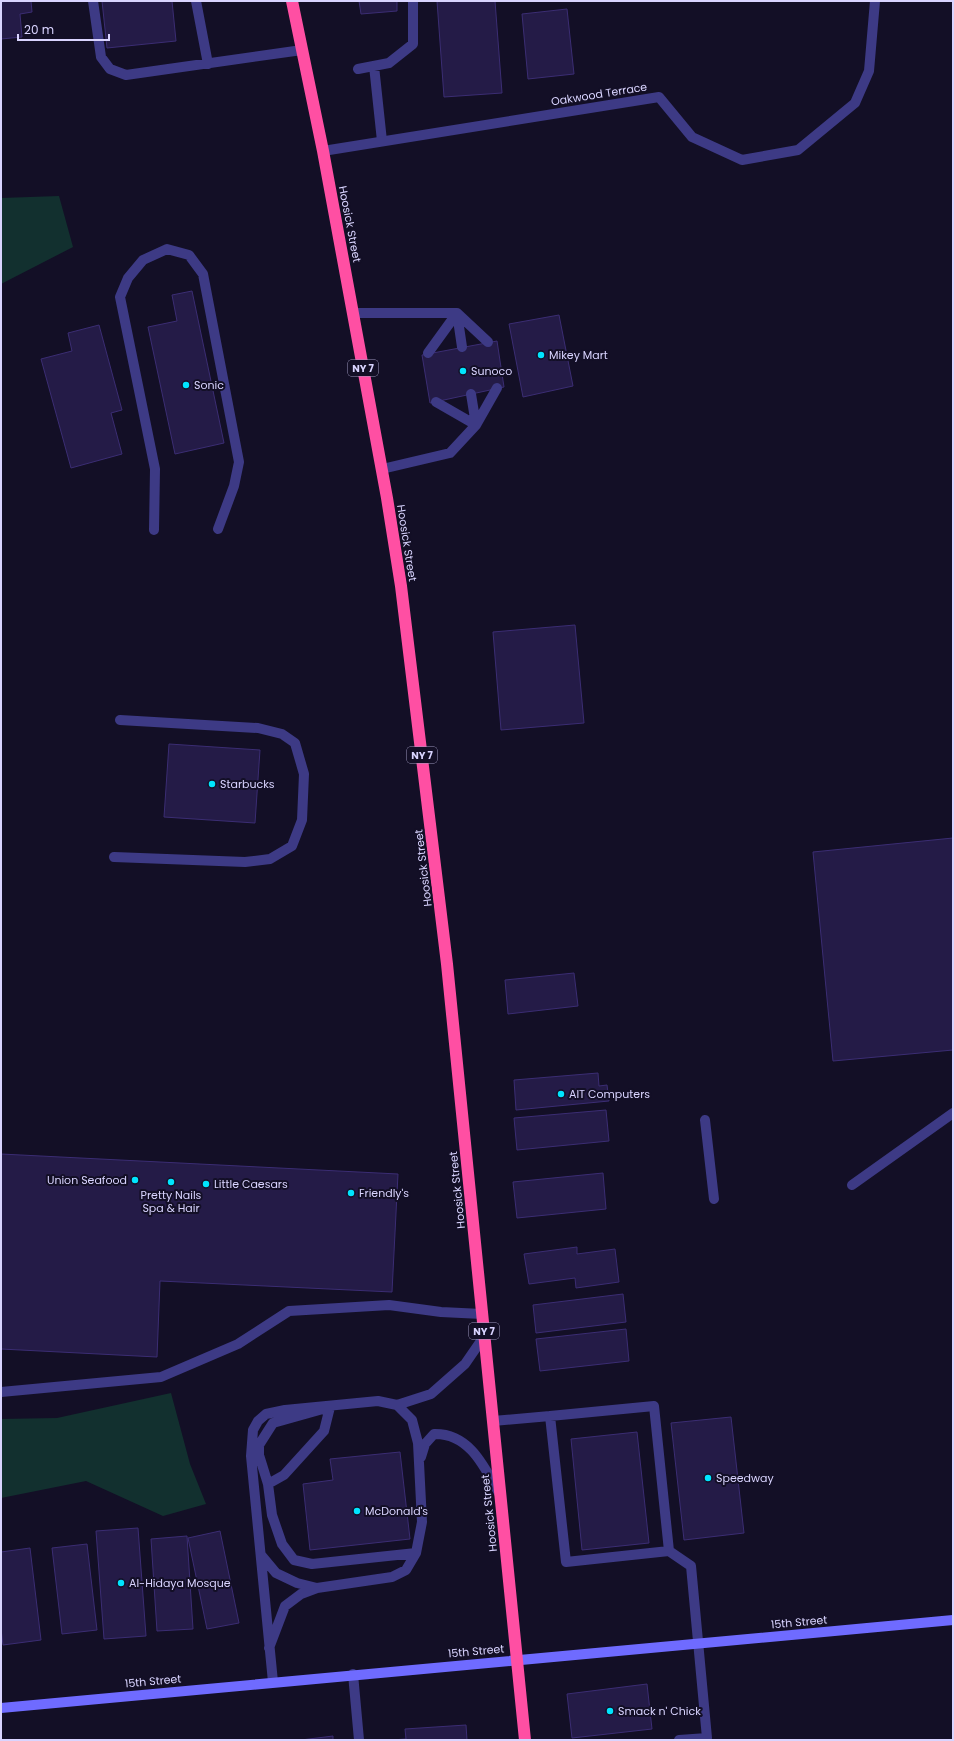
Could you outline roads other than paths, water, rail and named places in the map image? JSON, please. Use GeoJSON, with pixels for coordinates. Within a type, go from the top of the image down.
{"type":"FeatureCollection","features":[{"type":"Feature","properties":{"kind":"highway","name":"Hoosick Street"},"geometry":{"type":"LineString","coordinates":[[292,1],[323,151],[382,469],[401,586],[428,802],[448,980],[525,1740]]}},
{"type":"Feature","properties":{"kind":"street"},"geometry":{"type":"LineString","coordinates":[[93,1],[101,57],[110,69],[126,75],[302,50]]}},
{"type":"Feature","properties":{"kind":"street"},"geometry":{"type":"LineString","coordinates":[[196,1],[208,64]]}},
{"type":"Feature","properties":{"kind":"street"},"geometry":{"type":"LineString","coordinates":[[358,69],[389,63],[413,44],[413,1]]}},
{"type":"Feature","properties":{"kind":"street","name":"Oakwood Terrace"},"geometry":{"type":"LineString","coordinates":[[323,151],[659,97],[692,137],[742,160],[798,150],[855,102],[869,71],[875,1]]}},
{"type":"Feature","properties":{"kind":"street"},"geometry":{"type":"LineString","coordinates":[[374,66],[382,141]]}},
{"type":"Feature","properties":{"kind":"street"},"geometry":{"type":"LineString","coordinates":[[154,530],[155,469],[120,297],[128,278],[143,260],[167,249],[189,255],[203,274],[239,462],[234,486],[218,529]]}},
{"type":"Feature","properties":{"kind":"street"},"geometry":{"type":"LineString","coordinates":[[353,313],[457,313],[488,342]]}},
{"type":"Feature","properties":{"kind":"street"},"geometry":{"type":"LineString","coordinates":[[457,313],[462,347]]}},
{"type":"Feature","properties":{"kind":"street"},"geometry":{"type":"LineString","coordinates":[[428,353],[457,313]]}},
{"type":"Feature","properties":{"kind":"street"},"geometry":{"type":"LineString","coordinates":[[382,469],[450,453],[476,425],[497,388]]}},
{"type":"Feature","properties":{"kind":"street"},"geometry":{"type":"LineString","coordinates":[[471,394],[476,425]]}},
{"type":"Feature","properties":{"kind":"street"},"geometry":{"type":"LineString","coordinates":[[436,402],[476,425]]}},
{"type":"Feature","properties":{"kind":"street"},"geometry":{"type":"LineString","coordinates":[[114,858],[245,862],[270,859],[292,846],[302,820],[304,774],[295,743],[282,734],[258,728],[120,720]]}},
{"type":"Feature","properties":{"kind":"street"},"geometry":{"type":"LineString","coordinates":[[852,1185],[953,1113]]}},
{"type":"Feature","properties":{"kind":"street"},"geometry":{"type":"LineString","coordinates":[[705,1120],[714,1199]]}},
{"type":"Feature","properties":{"kind":"street"},"geometry":{"type":"LineString","coordinates":[[1,1392],[161,1377],[238,1344],[289,1311],[389,1305],[441,1312],[482,1314]]}},
{"type":"Feature","properties":{"kind":"street"},"geometry":{"type":"LineString","coordinates":[[273,1682],[251,1456],[253,1430],[258,1421],[266,1414],[285,1410],[330,1407],[378,1401],[397,1405],[431,1394],[465,1364],[485,1335]]}},
{"type":"Feature","properties":{"kind":"street"},"geometry":{"type":"LineString","coordinates":[[269,1648],[285,1606],[301,1594],[317,1588],[392,1577],[406,1570],[416,1553],[422,1522],[418,1443],[412,1420],[397,1405]]}},
{"type":"Feature","properties":{"kind":"street"},"geometry":{"type":"LineString","coordinates":[[493,1421],[654,1406],[669,1551]]}},
{"type":"Feature","properties":{"kind":"street"},"geometry":{"type":"LineString","coordinates":[[268,1484],[284,1475],[324,1431],[330,1407]]}},
{"type":"Feature","properties":{"kind":"street"},"geometry":{"type":"LineString","coordinates":[[330,1407],[273,1423],[259,1445],[259,1455],[268,1484],[272,1515],[282,1544],[294,1560],[312,1564],[416,1553]]}},
{"type":"Feature","properties":{"kind":"street"},"geometry":{"type":"LineString","coordinates":[[550,1416],[566,1562],[669,1551],[691,1566],[707,1738],[679,1740]]}},
{"type":"Feature","properties":{"kind":"street"},"geometry":{"type":"LineString","coordinates":[[420,1462],[426,1444],[434,1434],[445,1434],[455,1438],[481,1460],[500,1494]]}},
{"type":"Feature","properties":{"kind":"street"},"geometry":{"type":"LineString","coordinates":[[261,1555],[276,1573],[297,1583],[317,1588]]}},
{"type":"Feature","properties":{"kind":"street","name":"15th Street"},"geometry":{"type":"LineString","coordinates":[[1,1708],[353,1674],[953,1620]]}},
{"type":"Feature","properties":{"kind":"street"},"geometry":{"type":"LineString","coordinates":[[353,1674],[359,1740]]}},
{"type":"Feature","properties":{"kind":"place","name":"Mikey Mart"},"geometry":{"type":"Point","coordinates":[541,355]}},
{"type":"Feature","properties":{"kind":"place","name":"Sunoco"},"geometry":{"type":"Point","coordinates":[463,371]}},
{"type":"Feature","properties":{"kind":"place","name":"Sonic"},"geometry":{"type":"Point","coordinates":[186,385]}},
{"type":"Feature","properties":{"kind":"place","name":"Starbucks"},"geometry":{"type":"Point","coordinates":[212,784]}},
{"type":"Feature","properties":{"kind":"place","name":"AIT Computers"},"geometry":{"type":"Point","coordinates":[561,1094]}},
{"type":"Feature","properties":{"kind":"place","name":"Union Seafood"},"geometry":{"type":"Point","coordinates":[135,1180]}},
{"type":"Feature","properties":{"kind":"place","name":"Pretty Nails Spa & Hair"},"geometry":{"type":"Point","coordinates":[171,1182]}},
{"type":"Feature","properties":{"kind":"place","name":"Little Caesars"},"geometry":{"type":"Point","coordinates":[206,1184]}},
{"type":"Feature","properties":{"kind":"place","name":"Friendly's"},"geometry":{"type":"Point","coordinates":[351,1193]}},
{"type":"Feature","properties":{"kind":"place","name":"Speedway"},"geometry":{"type":"Point","coordinates":[708,1478]}},
{"type":"Feature","properties":{"kind":"place","name":"McDonald's"},"geometry":{"type":"Point","coordinates":[357,1511]}},
{"type":"Feature","properties":{"kind":"place","name":"Al-Hidaya Mosque"},"geometry":{"type":"Point","coordinates":[121,1583]}},
{"type":"Feature","properties":{"kind":"place","name":"Smack n' Chick"},"geometry":{"type":"Point","coordinates":[610,1711]}}]}
